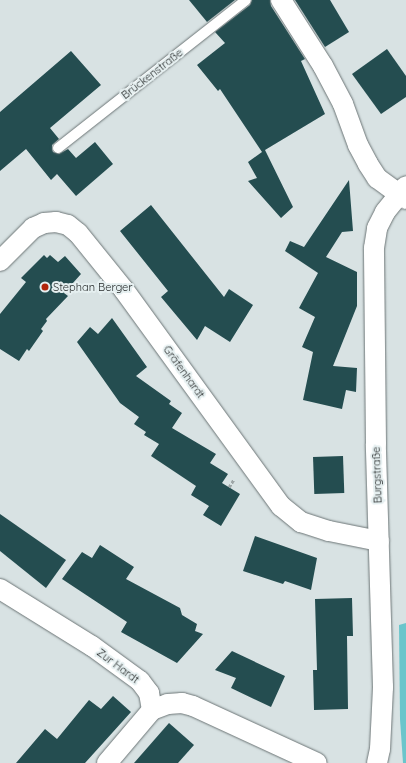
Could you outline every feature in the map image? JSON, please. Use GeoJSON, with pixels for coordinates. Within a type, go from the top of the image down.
{"type":"FeatureCollection","features":[{"type":"Feature","properties":{"kind":"street"},"geometry":{"type":"LineString","coordinates":[[281,0],[323,66],[343,104],[358,145],[368,164],[377,178],[404,193]]}},
{"type":"Feature","properties":{"kind":"street","name":"Burgstraße"},"geometry":{"type":"LineString","coordinates":[[377,763],[380,750],[383,687],[374,248],[377,228],[385,212],[404,193]]}},
{"type":"Feature","properties":{"kind":"street","name":"Gräfenhardt"},"geometry":{"type":"LineString","coordinates":[[0,261],[33,228],[44,223],[56,222],[68,225],[78,234],[124,290],[281,506],[301,522],[329,531],[379,541]]}},
{"type":"Feature","properties":{"kind":"street","name":"Zur Hardt"},"geometry":{"type":"LineString","coordinates":[[0,589],[92,646],[140,681],[149,693],[152,710]]}},
{"type":"Feature","properties":{"kind":"street"},"geometry":{"type":"LineString","coordinates":[[107,763],[152,710],[168,704],[182,703],[193,706],[317,763]]}},
{"type":"Feature","properties":{"kind":"lane","name":"Brückenstraße"},"geometry":{"type":"LineString","coordinates":[[58,148],[246,0]]}},
{"type":"Feature","properties":{"kind":"shaded area"},"geometry":{"type":"Polygon","coordinates":[[[406,623],[406,763],[403,763],[400,719],[399,625],[406,623]]]}},
{"type":"Feature","properties":{"kind":"building"},"geometry":{"type":"Polygon","coordinates":[[[189,0],[235,0],[207,22],[189,0]]]}},
{"type":"Feature","properties":{"kind":"building"},"geometry":{"type":"Polygon","coordinates":[[[252,0],[270,0],[271,6],[305,59],[301,61],[325,114],[265,150],[293,207],[281,218],[248,181],[257,178],[248,162],[262,152],[220,89],[218,91],[197,65],[225,43],[215,32],[250,5],[252,0]]]}},
{"type":"Feature","properties":{"kind":"building"},"geometry":{"type":"Polygon","coordinates":[[[295,0],[330,0],[349,32],[325,47],[295,0]]]}},
{"type":"Feature","properties":{"kind":"building"},"geometry":{"type":"Polygon","coordinates":[[[387,49],[406,76],[406,97],[381,114],[352,74],[387,49]]]}},
{"type":"Feature","properties":{"kind":"building"},"geometry":{"type":"Polygon","coordinates":[[[71,51],[101,85],[50,128],[59,139],[52,145],[53,152],[59,154],[68,149],[76,158],[95,142],[113,164],[76,196],[57,174],[51,180],[26,149],[0,171],[0,112],[71,51]]]}},
{"type":"Feature","properties":{"kind":"building"},"geometry":{"type":"Polygon","coordinates":[[[349,180],[353,231],[342,232],[326,257],[357,272],[357,306],[333,366],[357,368],[356,392],[346,390],[342,409],[303,400],[313,352],[302,347],[315,317],[299,308],[318,273],[285,251],[290,241],[304,247],[349,180]]]}},
{"type":"Feature","properties":{"kind":"building"},"geometry":{"type":"Polygon","coordinates":[[[151,205],[224,297],[229,289],[253,305],[230,342],[205,326],[197,340],[161,297],[168,291],[120,231],[151,205]]]}},
{"type":"Feature","properties":{"kind":"building"},"geometry":{"type":"Polygon","coordinates":[[[44,255],[47,258],[50,255],[58,262],[65,256],[81,274],[64,293],[68,296],[46,319],[47,321],[41,329],[43,331],[29,351],[27,349],[19,361],[0,349],[0,314],[26,282],[21,278],[44,255]]]}},
{"type":"Feature","properties":{"kind":"building"},"geometry":{"type":"Polygon","coordinates":[[[112,318],[147,367],[136,376],[171,401],[169,404],[182,413],[172,428],[216,454],[210,463],[228,474],[222,483],[240,494],[221,526],[203,515],[209,506],[191,495],[196,486],[151,456],[159,444],[144,435],[146,432],[134,424],[139,417],[120,403],[77,342],[90,327],[98,334],[112,318]]]}},
{"type":"Feature","properties":{"kind":"building"},"geometry":{"type":"Polygon","coordinates":[[[343,456],[344,493],[314,494],[313,457],[343,456]]]}},
{"type":"Feature","properties":{"kind":"building"},"geometry":{"type":"Polygon","coordinates":[[[0,514],[66,560],[46,588],[0,551],[0,514]]]}},
{"type":"Feature","properties":{"kind":"building"},"geometry":{"type":"Polygon","coordinates":[[[255,536],[317,558],[311,590],[285,581],[283,584],[243,571],[255,536]]]}},
{"type":"Feature","properties":{"kind":"building"},"geometry":{"type":"Polygon","coordinates":[[[100,545],[134,567],[126,579],[180,608],[182,615],[197,624],[195,631],[203,634],[177,663],[121,632],[127,622],[62,579],[82,552],[92,558],[100,545]]]}},
{"type":"Feature","properties":{"kind":"building"},"geometry":{"type":"Polygon","coordinates":[[[352,598],[353,636],[347,636],[348,709],[314,710],[313,670],[317,670],[315,599],[352,598]]]}},
{"type":"Feature","properties":{"kind":"building"},"geometry":{"type":"Polygon","coordinates":[[[232,651],[285,676],[271,707],[231,688],[236,678],[215,670],[232,651]]]}},
{"type":"Feature","properties":{"kind":"building"},"geometry":{"type":"Polygon","coordinates":[[[113,696],[131,712],[85,763],[16,763],[45,729],[57,739],[89,700],[101,709],[113,696]]]}},
{"type":"Feature","properties":{"kind":"building"},"geometry":{"type":"Polygon","coordinates":[[[169,723],[194,745],[178,763],[134,763],[169,723]]]}},
{"type":"Feature","properties":{"kind":"place","name":"Stephan Berger"},"geometry":{"type":"Point","coordinates":[45,287]}}]}
